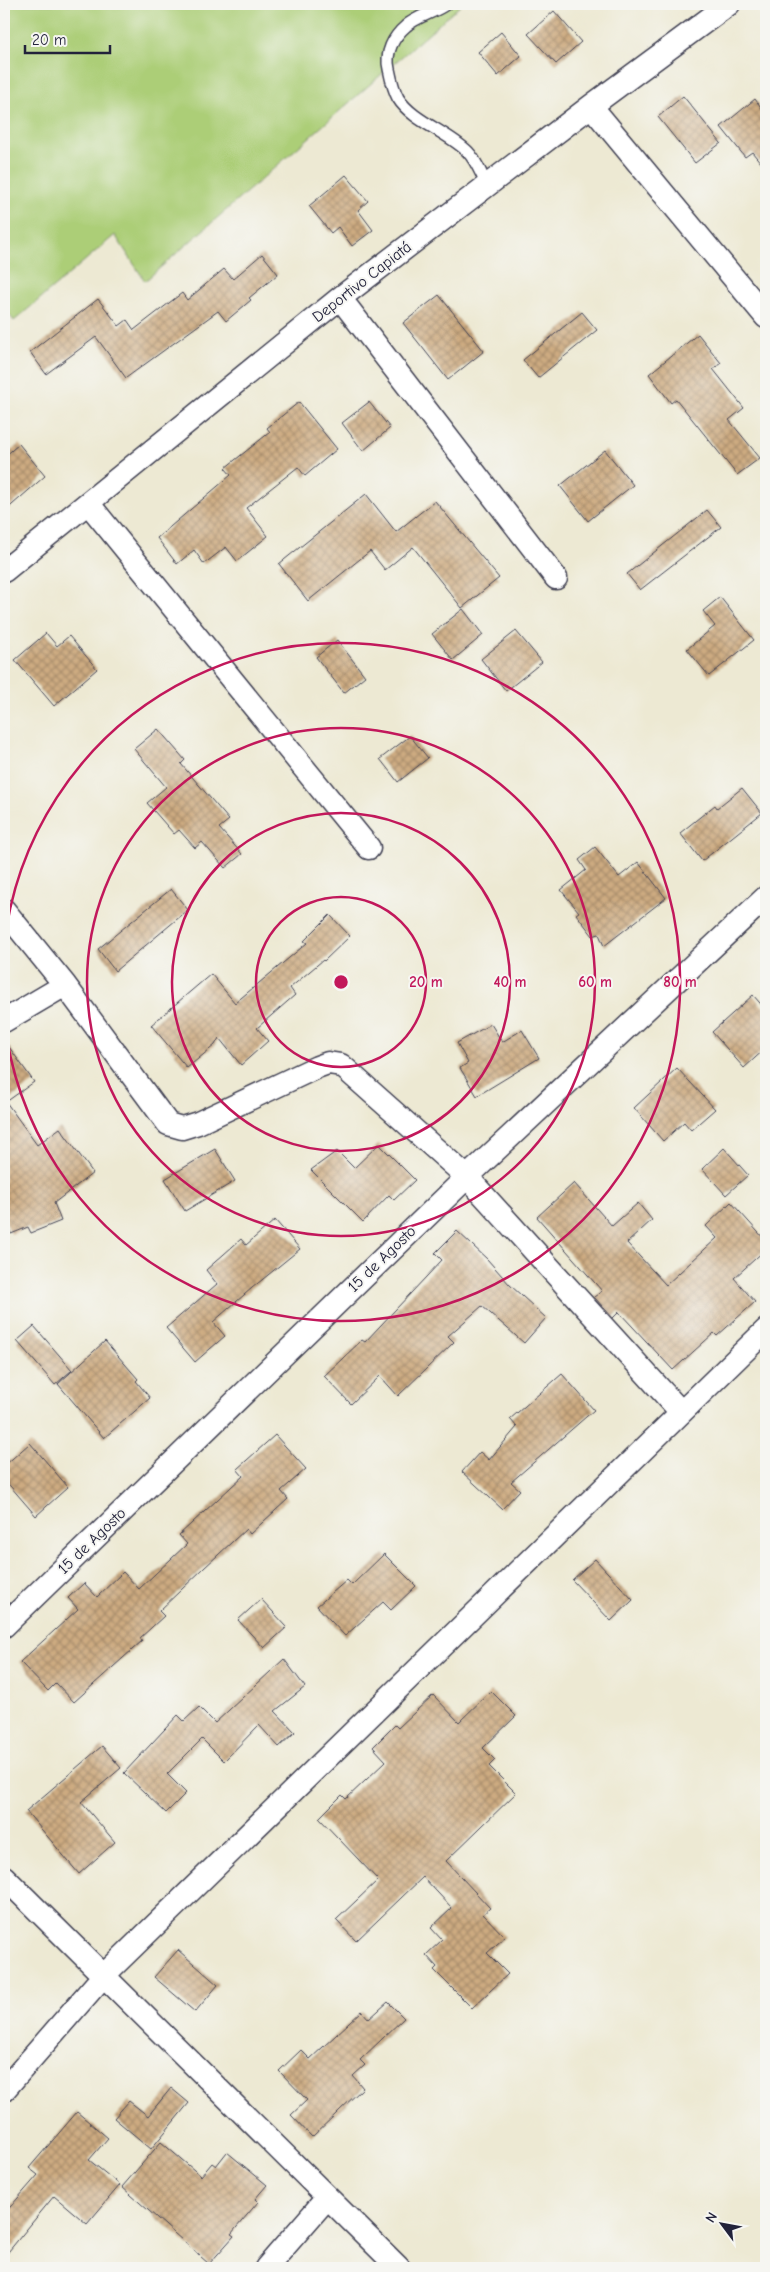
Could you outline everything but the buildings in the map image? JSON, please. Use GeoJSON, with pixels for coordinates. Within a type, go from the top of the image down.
{"type":"FeatureCollection","features":[{"type":"Feature","properties":{"kind":"street","name":"Deportivo Capiatá"},"geometry":{"type":"LineString","coordinates":[[4,571],[340,298],[591,106],[729,4]]}},
{"type":"Feature","properties":{"kind":"street"},"geometry":{"type":"LineString","coordinates":[[591,106],[766,317]]}},
{"type":"Feature","properties":{"kind":"street"},"geometry":{"type":"LineString","coordinates":[[340,298],[556,578]]}},
{"type":"Feature","properties":{"kind":"street"},"geometry":{"type":"LineString","coordinates":[[88,503],[369,848]]}},
{"type":"Feature","properties":{"kind":"street","name":"15 de Agosto"},"geometry":{"type":"LineString","coordinates":[[4,1626],[467,1176],[766,897]]}},
{"type":"Feature","properties":{"kind":"street"},"geometry":{"type":"LineString","coordinates":[[4,910],[65,985],[168,1124],[182,1128],[198,1123],[317,1067],[328,1063],[341,1065],[467,1176],[681,1412]]}},
{"type":"Feature","properties":{"kind":"street"},"geometry":{"type":"LineString","coordinates":[[4,1021],[65,985]]}},
{"type":"Feature","properties":{"kind":"street"},"geometry":{"type":"LineString","coordinates":[[4,2090],[104,1975],[766,1330]]}},
{"type":"Feature","properties":{"kind":"street"},"geometry":{"type":"LineString","coordinates":[[4,1877],[399,2268]]}},
{"type":"Feature","properties":{"kind":"street"},"geometry":{"type":"LineString","coordinates":[[266,2268],[327,2198]]}},
{"type":"Feature","properties":{"kind":"lane"},"geometry":{"type":"LineString","coordinates":[[446,4],[435,12],[406,25],[392,41],[386,59],[399,99],[412,113],[450,136],[470,154],[487,185]]}},
{"type":"Feature","properties":{"kind":"green space"},"geometry":{"type":"Polygon","coordinates":[[[4,4],[462,4],[145,281],[115,235],[14,321],[4,307],[4,4]]]}}]}
